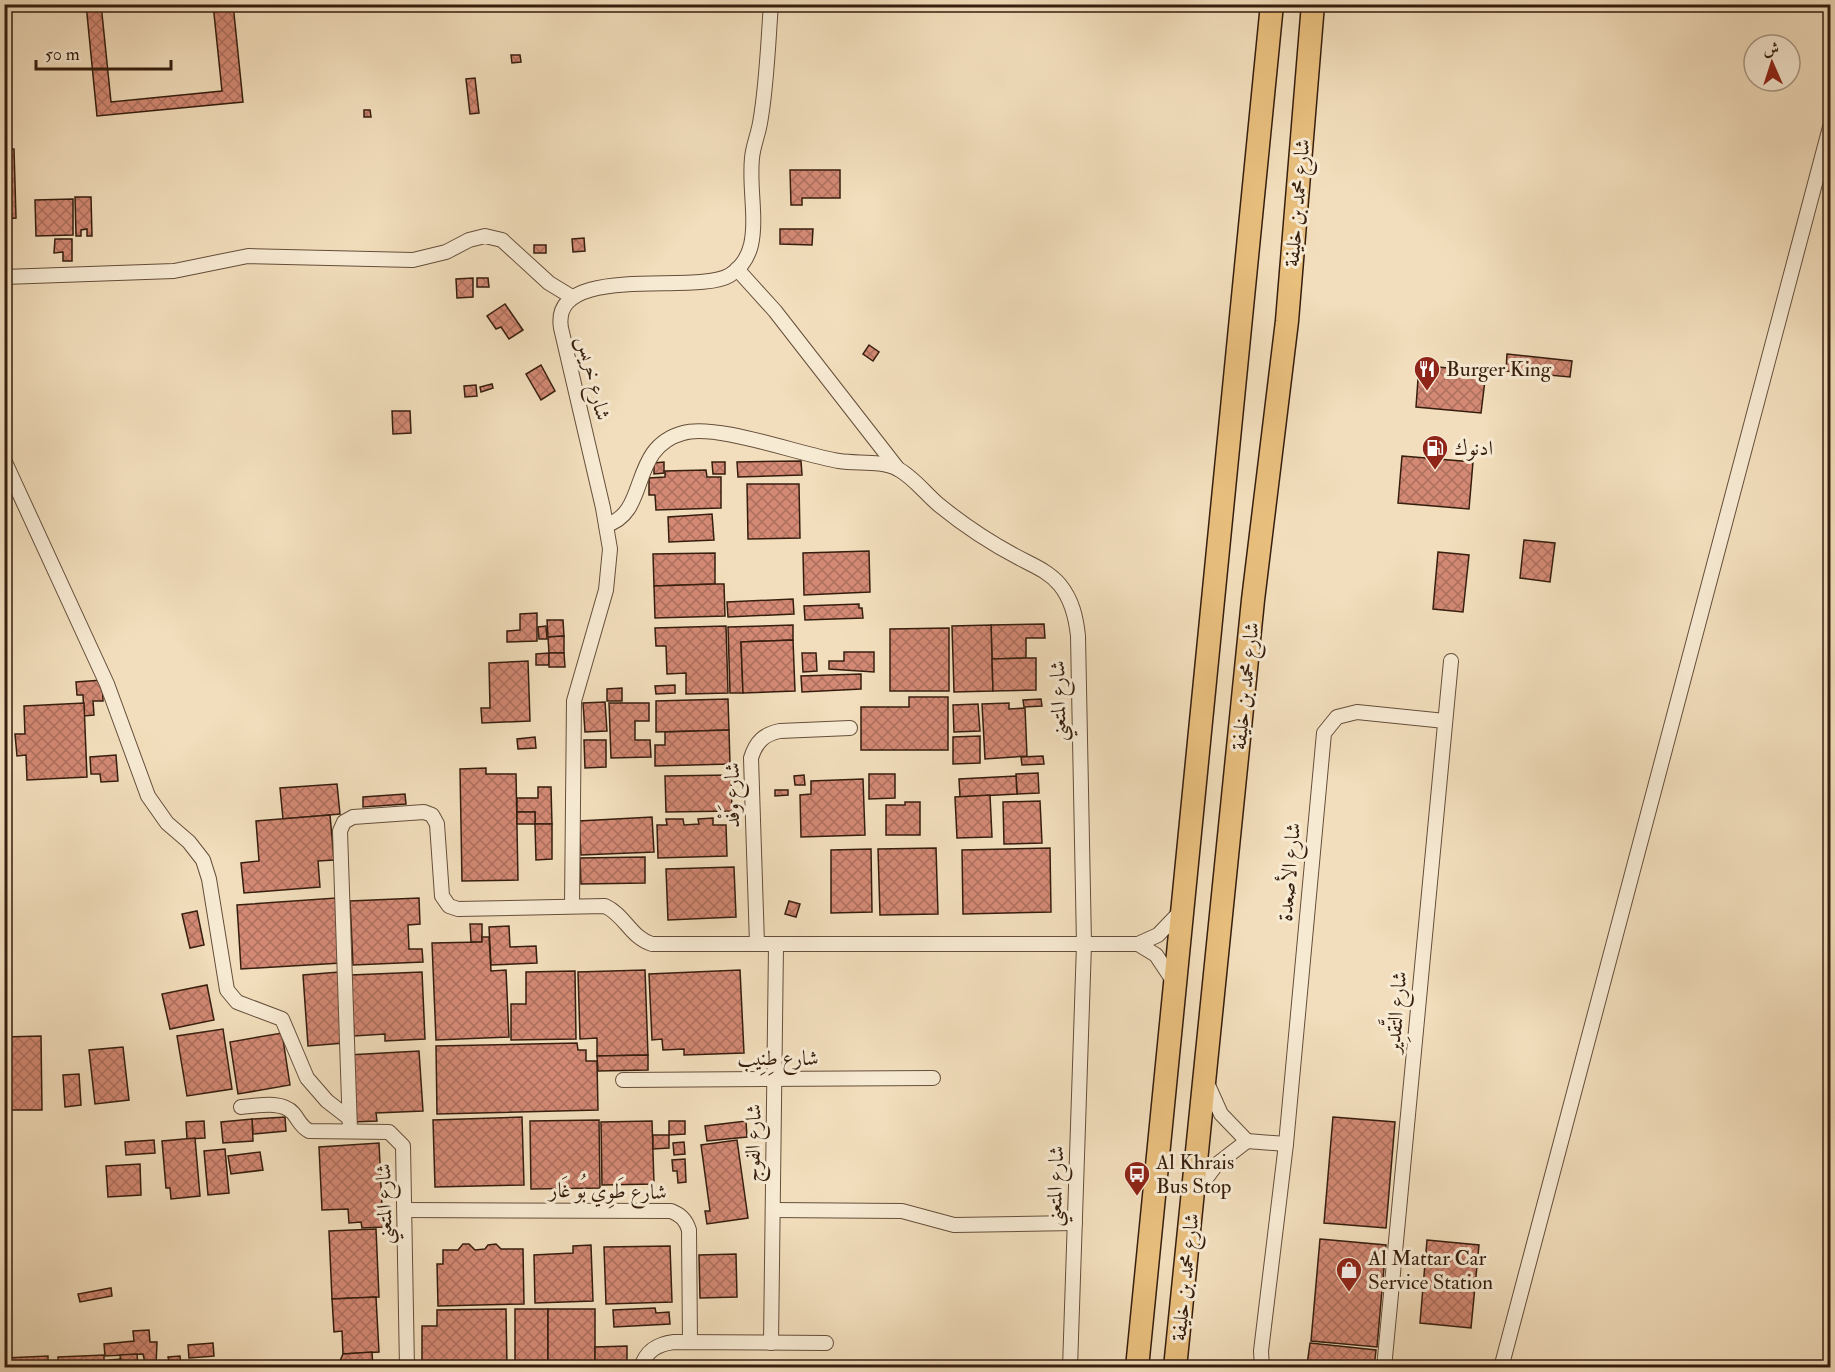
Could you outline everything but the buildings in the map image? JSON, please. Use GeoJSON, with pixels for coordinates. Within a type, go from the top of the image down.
{"type":"FeatureCollection","features":[{"type":"Feature","properties":{"kind":"highway","name":"شارع محمد بن خليفة"},"geometry":{"type":"LineString","coordinates":[[1137,1368],[1181,911],[1254,205],[1272,4]]}},
{"type":"Feature","properties":{"kind":"highway","name":"شارع محمد بن خليفة"},"geometry":{"type":"LineString","coordinates":[[1175,1368],[1253,600],[1287,321],[1313,4]]}},
{"type":"Feature","properties":{"kind":"street"},"geometry":{"type":"LineString","coordinates":[[4,277],[174,271],[248,256],[413,260],[446,252],[469,240],[485,236],[502,240],[538,274],[572,297],[585,291],[623,284],[713,281],[737,269],[744,262],[751,245],[752,161],[760,123],[771,4]]}},
{"type":"Feature","properties":{"kind":"street"},"geometry":{"type":"LineString","coordinates":[[1501,1368],[1830,127]]}},
{"type":"Feature","properties":{"kind":"street"},"geometry":{"type":"LineString","coordinates":[[737,269],[782,319],[898,469]]}},
{"type":"Feature","properties":{"kind":"street","name":"شارع خريس"},"geometry":{"type":"LineString","coordinates":[[572,297],[563,308],[560,321],[606,525],[610,564],[606,590],[573,700],[572,905]]}},
{"type":"Feature","properties":{"kind":"street","name":"شارع المتعني"},"geometry":{"type":"LineString","coordinates":[[606,525],[619,520],[628,511],[651,454],[666,440],[685,432],[706,430],[828,459],[879,464],[898,469],[972,530],[1049,575],[1063,590],[1073,608],[1077,636],[1084,944],[1070,1368]]}},
{"type":"Feature","properties":{"kind":"street"},"geometry":{"type":"LineString","coordinates":[[4,460],[107,684],[148,796],[167,823],[189,842],[203,860],[209,879],[227,990],[237,1002],[282,1019],[307,1078],[349,1125]]}},
{"type":"Feature","properties":{"kind":"street","name":"شارع التَّقدِير"},"geometry":{"type":"LineString","coordinates":[[1384,1368],[1450,661]]}},
{"type":"Feature","properties":{"kind":"street","name":"شارع الأصعدة"},"geometry":{"type":"LineString","coordinates":[[1262,1368],[1261,1351],[1286,1144],[1324,733],[1337,717],[1357,712],[1445,721]]}},
{"type":"Feature","properties":{"kind":"street","name":"شارع وَفْد"},"geometry":{"type":"LineString","coordinates":[[757,944],[751,758],[754,747],[770,733],[780,731],[850,728]]}},
{"type":"Feature","properties":{"kind":"street"},"geometry":{"type":"LineString","coordinates":[[349,1125],[340,831],[344,822],[353,817],[424,812],[432,815],[437,824],[442,896],[446,904],[453,908],[597,905],[612,909],[634,935],[652,944],[1138,944],[1167,928],[1181,911]]}},
{"type":"Feature","properties":{"kind":"street"},"geometry":{"type":"LineString","coordinates":[[1138,944],[1156,955],[1174,982]]}},
{"type":"Feature","properties":{"kind":"street","name":"شارع الفوج"},"geometry":{"type":"LineString","coordinates":[[771,1343],[776,945]]}},
{"type":"Feature","properties":{"kind":"street","name":"شارع طِنِيب"},"geometry":{"type":"LineString","coordinates":[[623,1080],[933,1078]]}},
{"type":"Feature","properties":{"kind":"street"},"geometry":{"type":"LineString","coordinates":[[1206,1080],[1221,1114],[1247,1141],[1286,1144]]}},
{"type":"Feature","properties":{"kind":"street","name":"شارع المتعني"},"geometry":{"type":"LineString","coordinates":[[241,1107],[281,1106],[293,1113],[299,1124],[309,1131],[349,1125],[389,1132],[398,1138],[405,1156],[406,1368]]}},
{"type":"Feature","properties":{"kind":"street"},"geometry":{"type":"LineString","coordinates":[[1194,1196],[1216,1165],[1247,1141]]}},
{"type":"Feature","properties":{"kind":"street","name":"شارع طَوِي بُو غَار"},"geometry":{"type":"LineString","coordinates":[[405,1210],[671,1211],[687,1223],[689,1230],[690,1342]]}},
{"type":"Feature","properties":{"kind":"street"},"geometry":{"type":"LineString","coordinates":[[773,1210],[902,1211],[954,1225],[1075,1223]]}},
{"type":"Feature","properties":{"kind":"street"},"geometry":{"type":"LineString","coordinates":[[641,1368],[645,1357],[652,1349],[663,1343],[826,1343]]}},
{"type":"Feature","properties":{"kind":"place","name":"Burger King"},"geometry":{"type":"Point","coordinates":[1427,392]}},
{"type":"Feature","properties":{"kind":"place","name":"ادنوك"},"geometry":{"type":"Point","coordinates":[1435,471]}},
{"type":"Feature","properties":{"kind":"place","name":"Al Khrais Bus Stop"},"geometry":{"type":"Point","coordinates":[1137,1197]}},
{"type":"Feature","properties":{"kind":"place","name":"Al Mattar Car Service Station"},"geometry":{"type":"Point","coordinates":[1349,1293]}}]}
